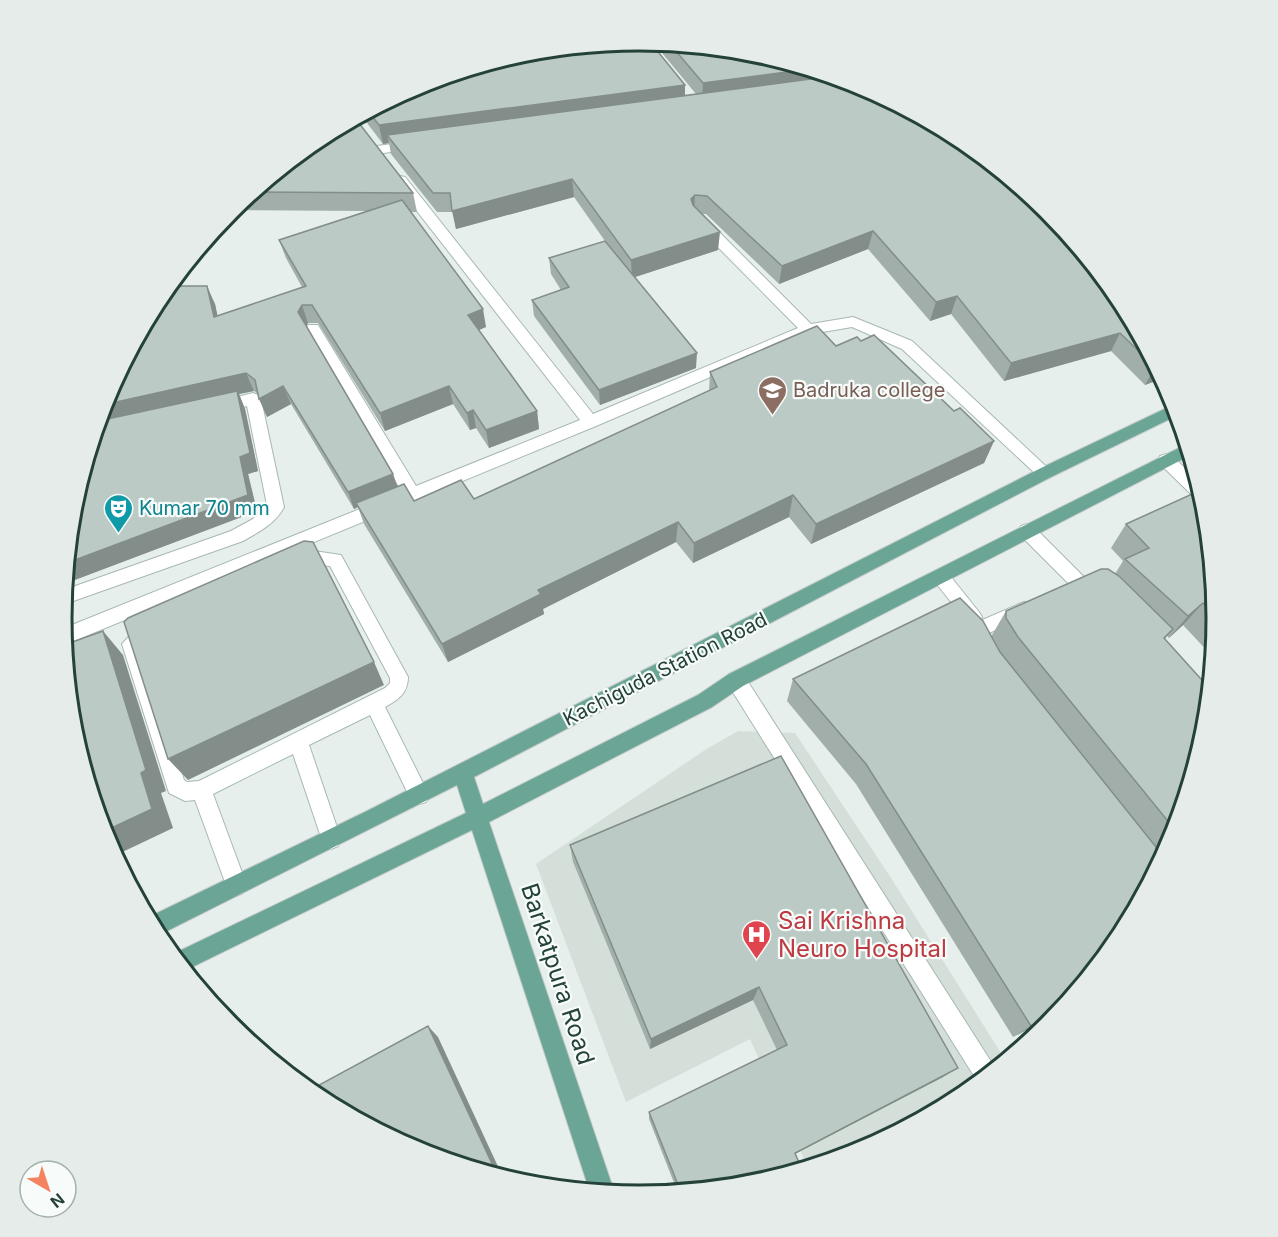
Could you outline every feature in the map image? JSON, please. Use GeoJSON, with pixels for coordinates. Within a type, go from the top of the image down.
{"type":"FeatureCollection","features":[{"type":"Feature","properties":{"kind":"main road","name":"Kachiguda Station Road"},"geometry":{"type":"LineString","coordinates":[[160,923],[463,773],[1045,473],[1168,414]]}},
{"type":"Feature","properties":{"kind":"main road"},"geometry":{"type":"LineString","coordinates":[[186,959],[478,817],[705,701],[736,680],[1181,453]]}},
{"type":"Feature","properties":{"kind":"main road","name":"Barkatpura Road"},"geometry":{"type":"LineString","coordinates":[[463,773],[600,1185]]}},
{"type":"Feature","properties":{"kind":"street"},"geometry":{"type":"LineString","coordinates":[[424,144],[381,155],[590,422]]}},
{"type":"Feature","properties":{"kind":"street"},"geometry":{"type":"LineString","coordinates":[[699,219],[808,328]]}},
{"type":"Feature","properties":{"kind":"street"},"geometry":{"type":"LineString","coordinates":[[72,633],[590,422],[808,328],[853,322],[907,345],[1045,473]]}},
{"type":"Feature","properties":{"kind":"street"},"geometry":{"type":"LineString","coordinates":[[313,329],[412,494]]}},
{"type":"Feature","properties":{"kind":"street"},"geometry":{"type":"LineString","coordinates":[[72,595],[237,536],[259,524],[276,507],[253,399],[208,409]]}},
{"type":"Feature","properties":{"kind":"street"},"geometry":{"type":"LineString","coordinates":[[1166,460],[1190,482]]}},
{"type":"Feature","properties":{"kind":"street"},"geometry":{"type":"LineString","coordinates":[[1027,531],[1088,584],[1060,593]]}},
{"type":"Feature","properties":{"kind":"street"},"geometry":{"type":"LineString","coordinates":[[314,558],[335,560],[399,677],[399,685],[392,694],[374,704],[201,790],[185,792],[176,786],[131,644],[140,636],[314,558]]}},
{"type":"Feature","properties":{"kind":"street"},"geometry":{"type":"LineString","coordinates":[[941,577],[981,637],[1040,602]]}},
{"type":"Feature","properties":{"kind":"street"},"geometry":{"type":"LineString","coordinates":[[736,680],[982,1068]]}},
{"type":"Feature","properties":{"kind":"street"},"geometry":{"type":"LineString","coordinates":[[374,704],[419,795]]}},
{"type":"Feature","properties":{"kind":"street"},"geometry":{"type":"LineString","coordinates":[[298,741],[331,839]]}},
{"type":"Feature","properties":{"kind":"street"},"geometry":{"type":"LineString","coordinates":[[201,790],[236,886]]}},
{"type":"Feature","properties":{"kind":"shaded area","name":"Sai Krishna Neuro Hospital"},"geometry":{"type":"Polygon","coordinates":[[[738,731],[795,733],[891,878],[1002,1054],[923,1110],[856,1143],[805,1161],[750,1039],[626,1102],[536,864],[705,750],[738,731]]]}},
{"type":"Feature","properties":{"kind":"building"},"geometry":{"type":"Polygon","coordinates":[[[602,52],[658,52],[685,85],[379,125],[373,118],[422,94],[457,81],[492,70],[565,56],[602,52]]]}},
{"type":"Feature","properties":{"kind":"building"},"geometry":{"type":"Polygon","coordinates":[[[677,52],[750,62],[791,71],[703,83],[677,52]]]}},
{"type":"Feature","properties":{"kind":"building"},"geometry":{"type":"Polygon","coordinates":[[[813,79],[856,94],[923,127],[984,168],[1013,192],[1066,244],[1089,273],[1111,303],[1139,351],[1120,333],[1011,363],[957,296],[936,302],[873,231],[782,266],[707,196],[695,195],[691,199],[693,205],[720,232],[631,260],[572,179],[452,211],[450,193],[433,193],[387,135],[813,79]]]}},
{"type":"Feature","properties":{"kind":"building"},"geometry":{"type":"Polygon","coordinates":[[[360,124],[413,193],[265,192],[294,168],[360,124]]]}},
{"type":"Feature","properties":{"kind":"building"},"geometry":{"type":"Polygon","coordinates":[[[402,200],[483,309],[468,315],[537,411],[486,430],[473,410],[467,413],[449,386],[380,413],[312,305],[302,305],[298,312],[393,474],[348,492],[283,386],[259,399],[255,380],[246,373],[114,402],[148,335],[179,286],[207,286],[214,317],[306,286],[279,240],[402,200]]]}},
{"type":"Feature","properties":{"kind":"building"},"geometry":{"type":"Polygon","coordinates":[[[605,241],[697,353],[599,390],[532,300],[569,287],[549,258],[605,241]]]}},
{"type":"Feature","properties":{"kind":"building"},"geometry":{"type":"Polygon","coordinates":[[[817,326],[836,346],[857,337],[861,341],[874,335],[954,411],[960,408],[994,441],[816,524],[793,495],[694,543],[678,522],[538,590],[541,594],[442,644],[356,503],[404,484],[414,501],[461,480],[474,499],[717,387],[710,372],[817,326]]]}},
{"type":"Feature","properties":{"kind":"building"},"geometry":{"type":"Polygon","coordinates":[[[237,391],[250,453],[240,457],[248,495],[75,560],[82,508],[108,419],[237,391]]]}},
{"type":"Feature","properties":{"kind":"building"},"geometry":{"type":"Polygon","coordinates":[[[1192,494],[1202,544],[1206,606],[1203,603],[1188,616],[1125,559],[1149,548],[1126,524],[1192,494]]]}},
{"type":"Feature","properties":{"kind":"building"},"geometry":{"type":"Polygon","coordinates":[[[304,541],[313,542],[374,662],[168,759],[124,622],[128,618],[304,541]]]}},
{"type":"Feature","properties":{"kind":"building"},"geometry":{"type":"Polygon","coordinates":[[[1101,569],[1108,569],[1119,576],[1173,629],[1164,638],[1203,681],[1196,729],[1168,822],[1018,637],[1006,618],[1006,611],[1101,569]]]}},
{"type":"Feature","properties":{"kind":"building"},"geometry":{"type":"Polygon","coordinates":[[[960,598],[983,621],[1000,652],[1157,849],[1111,934],[1066,993],[1037,1023],[1031,1026],[866,764],[793,679],[960,598]]]}},
{"type":"Feature","properties":{"kind":"building"},"geometry":{"type":"Polygon","coordinates":[[[103,631],[146,770],[141,773],[152,809],[112,828],[91,765],[82,729],[76,693],[72,642],[103,631]]]}},
{"type":"Feature","properties":{"kind":"building","name":"Sai Krishna Neuro Hospital"},"geometry":{"type":"Polygon","coordinates":[[[781,756],[958,1068],[795,1153],[799,1163],[750,1175],[678,1185],[649,1112],[787,1045],[759,987],[651,1039],[570,845],[781,756]]]}},
{"type":"Feature","properties":{"kind":"building"},"geometry":{"type":"Polygon","coordinates":[[[428,1026],[494,1167],[422,1143],[355,1110],[318,1086],[428,1026]]]}},
{"type":"Feature","properties":{"kind":"place","name":"Badruka college"},"geometry":{"type":"Point","coordinates":[772,416]}},
{"type":"Feature","properties":{"kind":"place","name":"Kumar 70 mm"},"geometry":{"type":"Point","coordinates":[118,534]}},
{"type":"Feature","properties":{"kind":"place","name":"Sai Krishna Neuro Hospital"},"geometry":{"type":"Point","coordinates":[757,960]}}]}
